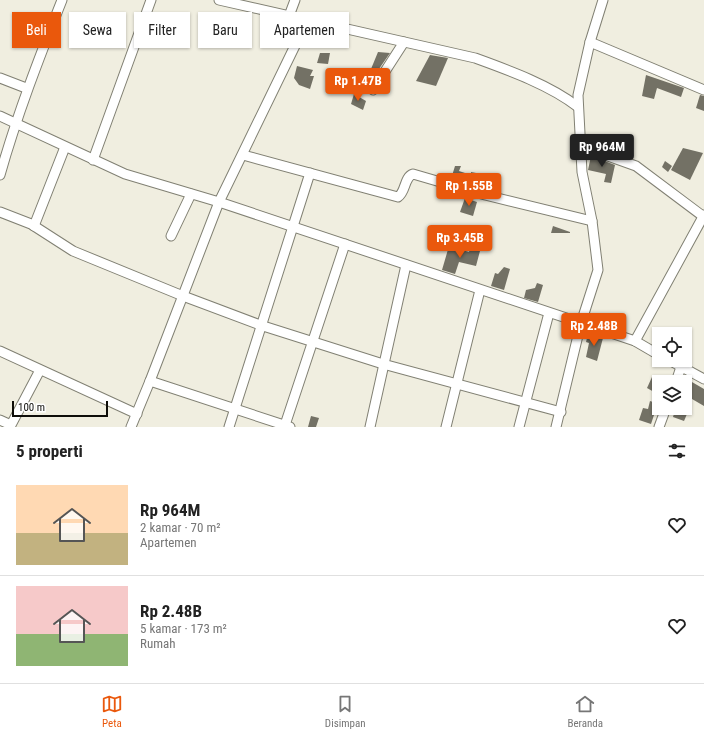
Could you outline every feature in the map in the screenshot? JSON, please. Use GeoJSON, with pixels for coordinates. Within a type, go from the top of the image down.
{"type":"FeatureCollection","features":[{"type":"Feature","properties":{"kind":"street"},"geometry":{"type":"LineString","coordinates":[[0,175],[14,123],[26,88],[62,0]]}},
{"type":"Feature","properties":{"kind":"street"},"geometry":{"type":"LineString","coordinates":[[93,160],[151,0]]}},
{"type":"Feature","properties":{"kind":"street"},"geometry":{"type":"LineString","coordinates":[[219,0],[272,12]]}},
{"type":"Feature","properties":{"kind":"street"},"geometry":{"type":"LineString","coordinates":[[290,12],[295,0]]}},
{"type":"Feature","properties":{"kind":"street"},"geometry":{"type":"LineString","coordinates":[[556,427],[581,323],[598,270],[592,221],[583,179],[578,107],[580,86],[590,42],[603,0]]}},
{"type":"Feature","properties":{"kind":"street"},"geometry":{"type":"LineString","coordinates":[[349,30],[487,62],[566,98],[578,107]]}},
{"type":"Feature","properties":{"kind":"street"},"geometry":{"type":"LineString","coordinates":[[373,90],[404,42]]}},
{"type":"Feature","properties":{"kind":"street"},"geometry":{"type":"LineString","coordinates":[[590,42],[704,90]]}},
{"type":"Feature","properties":{"kind":"street"},"geometry":{"type":"LineString","coordinates":[[131,427],[219,202],[294,48]]}},
{"type":"Feature","properties":{"kind":"street"},"geometry":{"type":"LineString","coordinates":[[0,78],[26,88]]}},
{"type":"Feature","properties":{"kind":"street"},"geometry":{"type":"LineString","coordinates":[[0,116],[93,160],[133,176],[219,202],[635,341],[652,351]]}},
{"type":"Feature","properties":{"kind":"street"},"geometry":{"type":"LineString","coordinates":[[34,226],[65,146]]}},
{"type":"Feature","properties":{"kind":"street"},"geometry":{"type":"LineString","coordinates":[[580,146],[636,166],[704,216],[635,341]]}},
{"type":"Feature","properties":{"kind":"street"},"geometry":{"type":"LineString","coordinates":[[243,155],[398,196],[402,194],[408,176],[413,174],[485,195],[592,221]]}},
{"type":"Feature","properties":{"kind":"street"},"geometry":{"type":"LineString","coordinates":[[229,427],[260,325],[310,173]]}},
{"type":"Feature","properties":{"kind":"street"},"geometry":{"type":"LineString","coordinates":[[171,236],[191,194]]}},
{"type":"Feature","properties":{"kind":"street"},"geometry":{"type":"LineString","coordinates":[[0,212],[34,226],[74,251],[183,296],[260,325],[383,364],[560,412]]}},
{"type":"Feature","properties":{"kind":"street"},"geometry":{"type":"LineString","coordinates":[[150,381],[288,426],[311,342],[345,244]]}},
{"type":"Feature","properties":{"kind":"street"},"geometry":{"type":"LineString","coordinates":[[370,427],[406,265]]}},
{"type":"Feature","properties":{"kind":"street"},"geometry":{"type":"LineString","coordinates":[[446,427],[480,290]]}},
{"type":"Feature","properties":{"kind":"street"},"geometry":{"type":"LineString","coordinates":[[519,427],[524,403],[549,313]]}},
{"type":"Feature","properties":{"kind":"street"},"geometry":{"type":"LineString","coordinates":[[0,351],[137,414]]}},
{"type":"Feature","properties":{"kind":"street"},"geometry":{"type":"LineString","coordinates":[[678,375],[681,367],[704,379]]}},
{"type":"Feature","properties":{"kind":"street"},"geometry":{"type":"LineString","coordinates":[[0,420],[11,425],[40,370]]}},
{"type":"Feature","properties":{"kind":"street"},"geometry":{"type":"LineString","coordinates":[[659,427],[663,415]]}},
{"type":"Feature","properties":{"kind":"building"},"geometry":{"type":"Polygon","coordinates":[[[378,52],[390,53],[372,79],[365,74],[371,69],[378,52]]]}},
{"type":"Feature","properties":{"kind":"building"},"geometry":{"type":"Polygon","coordinates":[[[320,53],[330,53],[328,64],[317,63],[320,53]]]}},
{"type":"Feature","properties":{"kind":"building"},"geometry":{"type":"Polygon","coordinates":[[[430,55],[448,58],[436,86],[416,81],[430,55]]]}},
{"type":"Feature","properties":{"kind":"building"},"geometry":{"type":"Polygon","coordinates":[[[297,66],[313,70],[310,76],[314,76],[310,89],[299,85],[294,78],[297,66]]]}},
{"type":"Feature","properties":{"kind":"building"},"geometry":{"type":"Polygon","coordinates":[[[646,75],[684,88],[681,97],[657,88],[654,99],[642,96],[646,75]]]}},
{"type":"Feature","properties":{"kind":"building"},"geometry":{"type":"Polygon","coordinates":[[[354,94],[366,101],[363,110],[351,104],[354,94]]]}},
{"type":"Feature","properties":{"kind":"building"},"geometry":{"type":"Polygon","coordinates":[[[700,95],[704,96],[704,111],[696,108],[700,95]]]}},
{"type":"Feature","properties":{"kind":"building"},"geometry":{"type":"Polygon","coordinates":[[[683,148],[703,153],[690,180],[671,170],[683,148]]]}},
{"type":"Feature","properties":{"kind":"building"},"geometry":{"type":"Polygon","coordinates":[[[591,156],[615,165],[611,183],[604,182],[606,174],[588,170],[591,156]]]}},
{"type":"Feature","properties":{"kind":"building"},"geometry":{"type":"Polygon","coordinates":[[[665,161],[672,166],[668,172],[662,167],[665,161]]]}},
{"type":"Feature","properties":{"kind":"building"},"geometry":{"type":"Polygon","coordinates":[[[455,166],[461,166],[459,171],[471,175],[471,172],[481,174],[478,185],[460,181],[461,177],[451,179],[455,166]]]}},
{"type":"Feature","properties":{"kind":"building"},"geometry":{"type":"Polygon","coordinates":[[[465,198],[477,202],[473,216],[460,212],[465,198]]]}},
{"type":"Feature","properties":{"kind":"building"},"geometry":{"type":"Polygon","coordinates":[[[553,226],[570,232],[570,233],[551,233],[553,226]]]}},
{"type":"Feature","properties":{"kind":"building"},"geometry":{"type":"Polygon","coordinates":[[[449,246],[469,252],[470,248],[480,251],[476,266],[459,262],[455,274],[442,270],[449,246]]]}},
{"type":"Feature","properties":{"kind":"building"},"geometry":{"type":"Polygon","coordinates":[[[504,267],[510,269],[504,290],[491,286],[495,273],[498,274],[504,267]]]}},
{"type":"Feature","properties":{"kind":"building"},"geometry":{"type":"Polygon","coordinates":[[[537,283],[543,285],[538,302],[524,298],[526,290],[535,288],[537,283]]]}},
{"type":"Feature","properties":{"kind":"building"},"geometry":{"type":"Polygon","coordinates":[[[588,334],[603,338],[597,361],[586,357],[589,343],[586,342],[588,334]]]}},
{"type":"Feature","properties":{"kind":"building"},"geometry":{"type":"Polygon","coordinates":[[[652,377],[652,391],[647,388],[652,377]]]}},
{"type":"Feature","properties":{"kind":"building"},"geometry":{"type":"Polygon","coordinates":[[[692,382],[704,389],[704,406],[692,399],[692,382]]]}},
{"type":"Feature","properties":{"kind":"building"},"geometry":{"type":"Polygon","coordinates":[[[650,401],[652,402],[652,415],[654,415],[651,424],[639,420],[643,408],[648,409],[650,401]]]}},
{"type":"Feature","properties":{"kind":"building"},"geometry":{"type":"Polygon","coordinates":[[[674,415],[687,415],[684,421],[673,417],[674,415]]]}},
{"type":"Feature","properties":{"kind":"building"},"geometry":{"type":"Polygon","coordinates":[[[311,416],[319,418],[316,427],[308,427],[311,416]]]}}]}
